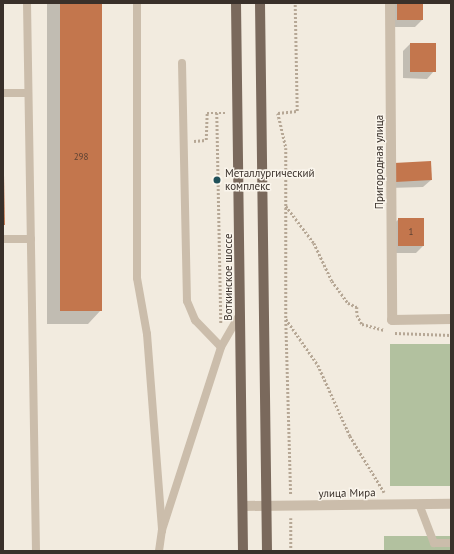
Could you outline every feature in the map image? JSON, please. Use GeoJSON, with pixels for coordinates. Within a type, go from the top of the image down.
{"type":"FeatureCollection","features":[{"type":"Feature","properties":{"kind":"main road","name":"Воткинское шоссе"},"geometry":{"type":"LineString","coordinates":[[236,3],[243,551]]}},
{"type":"Feature","properties":{"kind":"main road"},"geometry":{"type":"LineString","coordinates":[[260,3],[267,551]]}},
{"type":"Feature","properties":{"kind":"street","name":"Пригородная улица"},"geometry":{"type":"LineString","coordinates":[[390,3],[392,320],[451,319]]}},
{"type":"Feature","properties":{"kind":"street","name":"улица Мира"},"geometry":{"type":"LineString","coordinates":[[243,506],[451,504]]}},
{"type":"Feature","properties":{"kind":"lane"},"geometry":{"type":"LineString","coordinates":[[27,3],[36,551]]}},
{"type":"Feature","properties":{"kind":"lane"},"geometry":{"type":"LineString","coordinates":[[137,3],[137,278],[147,334],[162,530]]}},
{"type":"Feature","properties":{"kind":"lane"},"geometry":{"type":"LineString","coordinates":[[182,62],[187,302],[194,320],[221,347]]}},
{"type":"Feature","properties":{"kind":"lane"},"geometry":{"type":"LineString","coordinates":[[3,93],[28,93]]}},
{"type":"Feature","properties":{"kind":"lane"},"geometry":{"type":"LineString","coordinates":[[3,239],[31,239]]}},
{"type":"Feature","properties":{"kind":"lane"},"geometry":{"type":"LineString","coordinates":[[159,551],[162,530],[221,347],[240,314]]}},
{"type":"Feature","properties":{"kind":"lane"},"geometry":{"type":"LineString","coordinates":[[419,504],[434,543],[451,543]]}},
{"type":"Feature","properties":{"kind":"path"},"geometry":{"type":"LineString","coordinates":[[291,551],[286,319],[286,148],[278,113],[297,111],[295,3]]}},
{"type":"Feature","properties":{"kind":"path"},"geometry":{"type":"LineString","coordinates":[[218,113],[221,347]]}},
{"type":"Feature","properties":{"kind":"path"},"geometry":{"type":"LineString","coordinates":[[286,206],[314,243],[336,287],[348,303],[357,306],[357,315],[362,324],[399,335],[451,335]]}},
{"type":"Feature","properties":{"kind":"path"},"geometry":{"type":"LineString","coordinates":[[286,319],[318,365],[350,436],[392,504]]}},
{"type":"Feature","properties":{"kind":"green space"},"geometry":{"type":"Polygon","coordinates":[[[390,344],[451,344],[451,486],[390,486],[390,344]]]}},
{"type":"Feature","properties":{"kind":"green space"},"geometry":{"type":"Polygon","coordinates":[[[384,536],[451,536],[451,551],[384,551],[384,536]]]}},
{"type":"Feature","properties":{"kind":"building"},"geometry":{"type":"Polygon","coordinates":[[[60,3],[102,3],[102,311],[60,311],[60,3]]]}},
{"type":"Feature","properties":{"kind":"building"},"geometry":{"type":"Polygon","coordinates":[[[397,3],[423,3],[423,20],[397,20],[397,3]]]}},
{"type":"Feature","properties":{"kind":"building"},"geometry":{"type":"Polygon","coordinates":[[[410,43],[436,43],[436,72],[410,72],[410,43]]]}},
{"type":"Feature","properties":{"kind":"building"},"geometry":{"type":"Polygon","coordinates":[[[431,161],[432,180],[395,182],[394,163],[431,161]]]}},
{"type":"Feature","properties":{"kind":"building"},"geometry":{"type":"Polygon","coordinates":[[[4,175],[5,225],[3,225],[4,175]]]}},
{"type":"Feature","properties":{"kind":"building"},"geometry":{"type":"Polygon","coordinates":[[[398,218],[424,218],[424,246],[398,246],[398,218]]]}},
{"type":"Feature","properties":{"kind":"place","name":"Металлургический комплекс"},"geometry":{"type":"Point","coordinates":[217,180]}}]}
